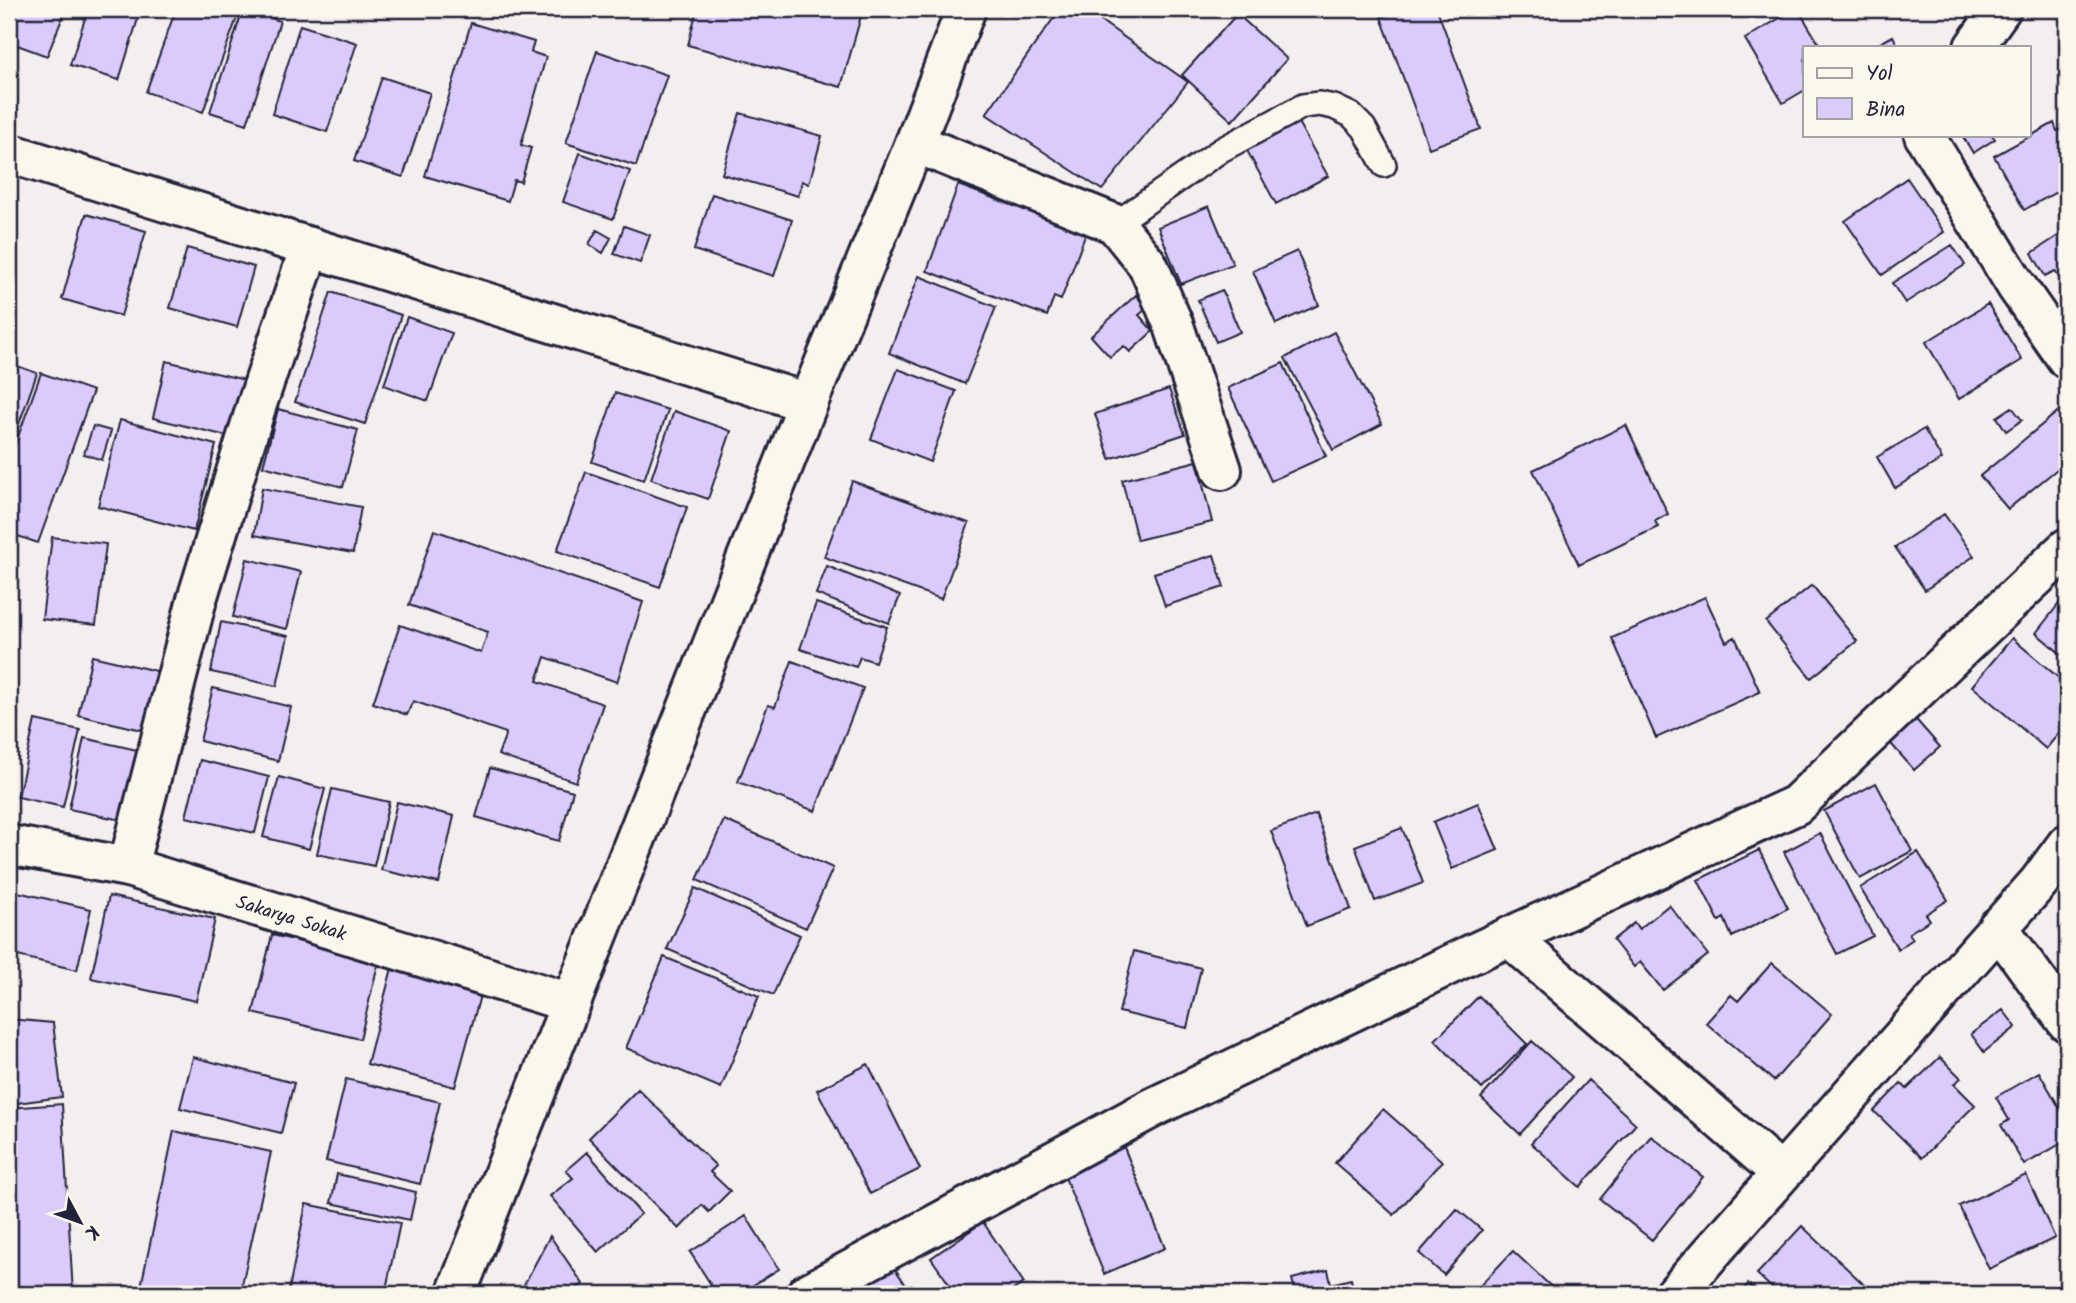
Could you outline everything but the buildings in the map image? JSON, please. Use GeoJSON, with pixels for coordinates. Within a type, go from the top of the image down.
{"type":"FeatureCollection","features":[{"type":"Feature","properties":{"kind":"street"},"geometry":{"type":"LineString","coordinates":[[456,1294],[808,403],[967,9]]}},
{"type":"Feature","properties":{"kind":"street"},"geometry":{"type":"LineString","coordinates":[[1974,46],[2001,9]]}},
{"type":"Feature","properties":{"kind":"street"},"geometry":{"type":"LineString","coordinates":[[1925,136],[2017,287],[2067,359]]}},
{"type":"Feature","properties":{"kind":"street"},"geometry":{"type":"LineString","coordinates":[[915,143],[1115,224],[1148,265],[1174,326],[1222,470]]}},
{"type":"Feature","properties":{"kind":"street"},"geometry":{"type":"LineString","coordinates":[[9,153],[808,403]]}},
{"type":"Feature","properties":{"kind":"street"},"geometry":{"type":"LineString","coordinates":[[128,867],[197,599],[257,404],[310,247]]}},
{"type":"Feature","properties":{"kind":"street"},"geometry":{"type":"LineString","coordinates":[[806,1294],[1154,1107],[1508,937],[1796,805],[2067,548]]}},
{"type":"Feature","properties":{"kind":"street"},"geometry":{"type":"LineString","coordinates":[[1675,1294],[2039,881],[2067,844]]}},
{"type":"Feature","properties":{"kind":"street","name":"Sakarya Sokak"},"geometry":{"type":"LineString","coordinates":[[9,845],[128,867],[571,1003]]}},
{"type":"Feature","properties":{"kind":"street"},"geometry":{"type":"LineString","coordinates":[[1998,927],[2067,1022]]}},
{"type":"Feature","properties":{"kind":"street"},"geometry":{"type":"LineString","coordinates":[[1508,937],[1781,1173]]}},
{"type":"Feature","properties":{"kind":"lane"},"geometry":{"type":"LineString","coordinates":[[1115,224],[1221,150],[1303,106],[1319,104],[1351,115],[1364,128],[1384,165]]}}]}
